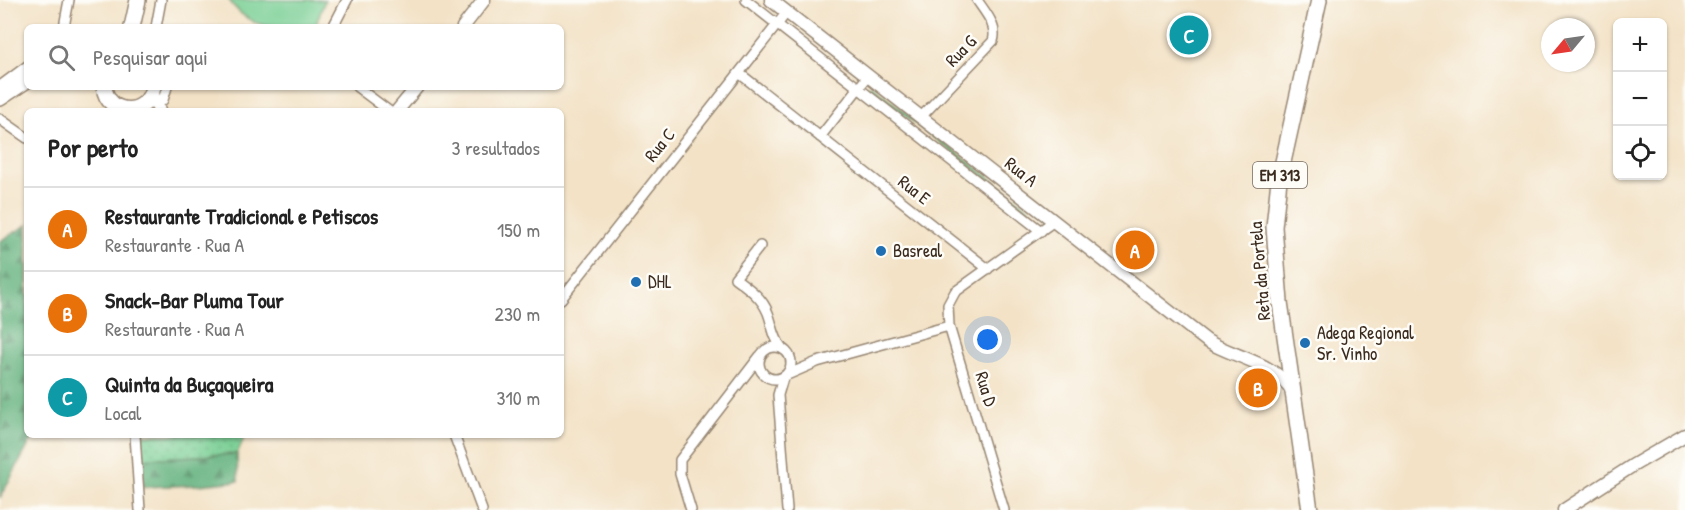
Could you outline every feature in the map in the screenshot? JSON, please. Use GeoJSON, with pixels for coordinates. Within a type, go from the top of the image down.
{"type":"FeatureCollection","features":[{"type":"Feature","properties":{"kind":"main road"},"geometry":{"type":"LineString","coordinates":[[133,24],[139,0]]}},
{"type":"Feature","properties":{"kind":"main road"},"geometry":{"type":"LineString","coordinates":[[139,0],[141,24]]}},
{"type":"Feature","properties":{"kind":"main road","name":"Reta da Portela"},"geometry":{"type":"LineString","coordinates":[[1294,396],[1276,261],[1275,216],[1279,180],[1319,0]]}},
{"type":"Feature","properties":{"kind":"main road"},"geometry":{"type":"LineString","coordinates":[[0,99],[24,82]]}},
{"type":"Feature","properties":{"kind":"main road"},"geometry":{"type":"LineString","coordinates":[[104,90],[110,102],[119,108]]}},
{"type":"Feature","properties":{"kind":"main road"},"geometry":{"type":"LineString","coordinates":[[137,108],[157,96]]}},
{"type":"Feature","properties":{"kind":"main road","name":"EM 313"},"geometry":{"type":"LineString","coordinates":[[1294,396],[1310,510]]}},
{"type":"Feature","properties":{"kind":"street"},"geometry":{"type":"LineString","coordinates":[[65,24],[69,0]]}},
{"type":"Feature","properties":{"kind":"street"},"geometry":{"type":"LineString","coordinates":[[157,24],[161,0]]}},
{"type":"Feature","properties":{"kind":"street"},"geometry":{"type":"LineString","coordinates":[[335,24],[347,0]]}},
{"type":"Feature","properties":{"kind":"street"},"geometry":{"type":"LineString","coordinates":[[466,24],[484,0]]}},
{"type":"Feature","properties":{"kind":"street"},"geometry":{"type":"LineString","coordinates":[[746,0],[1041,231]]}},
{"type":"Feature","properties":{"kind":"street","name":"Rua A"},"geometry":{"type":"LineString","coordinates":[[771,0],[1207,341],[1236,356],[1271,367]]}},
{"type":"Feature","properties":{"kind":"street","name":"Rua G"},"geometry":{"type":"LineString","coordinates":[[921,116],[993,41],[993,26],[977,0]]}},
{"type":"Feature","properties":{"kind":"street","name":"Rua C"},"geometry":{"type":"LineString","coordinates":[[564,294],[787,12]]}},
{"type":"Feature","properties":{"kind":"street"},"geometry":{"type":"LineString","coordinates":[[0,86],[24,68]]}},
{"type":"Feature","properties":{"kind":"street","name":"Rua E"},"geometry":{"type":"LineString","coordinates":[[739,73],[988,269]]}},
{"type":"Feature","properties":{"kind":"street"},"geometry":{"type":"LineString","coordinates":[[820,137],[868,76]]}},
{"type":"Feature","properties":{"kind":"street"},"geometry":{"type":"LineString","coordinates":[[361,90],[385,108]]}},
{"type":"Feature","properties":{"kind":"street"},"geometry":{"type":"LineString","coordinates":[[400,108],[414,90]]}},
{"type":"Feature","properties":{"kind":"street"},"geometry":{"type":"LineString","coordinates":[[0,119],[24,136]]}},
{"type":"Feature","properties":{"kind":"street","name":"Rua D"},"geometry":{"type":"LineString","coordinates":[[1004,510],[949,326],[947,309],[952,296],[1054,221]]}},
{"type":"Feature","properties":{"kind":"street"},"geometry":{"type":"LineString","coordinates":[[760,246],[735,278],[754,292],[763,303],[772,331],[782,348],[798,360],[818,362]]}},
{"type":"Feature","properties":{"kind":"street"},"geometry":{"type":"LineString","coordinates":[[746,375],[785,376],[818,362],[949,326]]}},
{"type":"Feature","properties":{"kind":"street"},"geometry":{"type":"LineString","coordinates":[[772,331],[759,366],[778,395]]}},
{"type":"Feature","properties":{"kind":"street"},"geometry":{"type":"LineString","coordinates":[[691,510],[680,474],[680,460],[764,353],[777,347],[782,348]]}},
{"type":"Feature","properties":{"kind":"street"},"geometry":{"type":"LineString","coordinates":[[1271,367],[1288,353]]}},
{"type":"Feature","properties":{"kind":"street"},"geometry":{"type":"LineString","coordinates":[[787,510],[778,395],[791,366],[790,356]]}},
{"type":"Feature","properties":{"kind":"street"},"geometry":{"type":"LineString","coordinates":[[1271,367],[1281,373],[1290,369]]}},
{"type":"Feature","properties":{"kind":"street"},"geometry":{"type":"LineString","coordinates":[[1271,367],[1285,381],[1294,396]]}},
{"type":"Feature","properties":{"kind":"street"},"geometry":{"type":"LineString","coordinates":[[1564,510],[1638,462],[1685,435]]}},
{"type":"Feature","properties":{"kind":"street"},"geometry":{"type":"LineString","coordinates":[[135,438],[140,510]]}},
{"type":"Feature","properties":{"kind":"street"},"geometry":{"type":"LineString","coordinates":[[455,438],[482,510]]}},
{"type":"Feature","properties":{"kind":"green space"},"geometry":{"type":"Polygon","coordinates":[[[229,0],[325,0],[316,24],[260,24],[238,11],[229,0]]]}},
{"type":"Feature","properties":{"kind":"green space"},"geometry":{"type":"Polygon","coordinates":[[[872,86],[1030,209],[1030,214],[1022,212],[1022,207],[875,92],[872,94],[867,89],[872,86]]]}},
{"type":"Feature","properties":{"kind":"green space"},"geometry":{"type":"Polygon","coordinates":[[[24,227],[24,438],[32,438],[0,498],[0,241],[24,227]]]}},
{"type":"Feature","properties":{"kind":"green space"},"geometry":{"type":"Polygon","coordinates":[[[139,438],[244,438],[237,454],[140,459],[139,438]]]}},
{"type":"Feature","properties":{"kind":"green space"},"geometry":{"type":"Polygon","coordinates":[[[237,454],[238,481],[143,487],[140,459],[237,454]]]}},
{"type":"Feature","properties":{"kind":"place","name":"Quinta da Buçaqueira"},"geometry":{"type":"Point","coordinates":[1189,35]}},
{"type":"Feature","properties":{"kind":"place","name":"Restaurante Tradicional e Petiscos"},"geometry":{"type":"Point","coordinates":[1135,250]}},
{"type":"Feature","properties":{"kind":"place","name":"Basreal"},"geometry":{"type":"Point","coordinates":[881,251]}},
{"type":"Feature","properties":{"kind":"place","name":"DHL"},"geometry":{"type":"Point","coordinates":[636,282]}},
{"type":"Feature","properties":{"kind":"place","name":"Adega Regional Sr. Vinho"},"geometry":{"type":"Point","coordinates":[1305,343]}},
{"type":"Feature","properties":{"kind":"place","name":"Snack-Bar Pluma Tour"},"geometry":{"type":"Point","coordinates":[1258,388]}}]}
